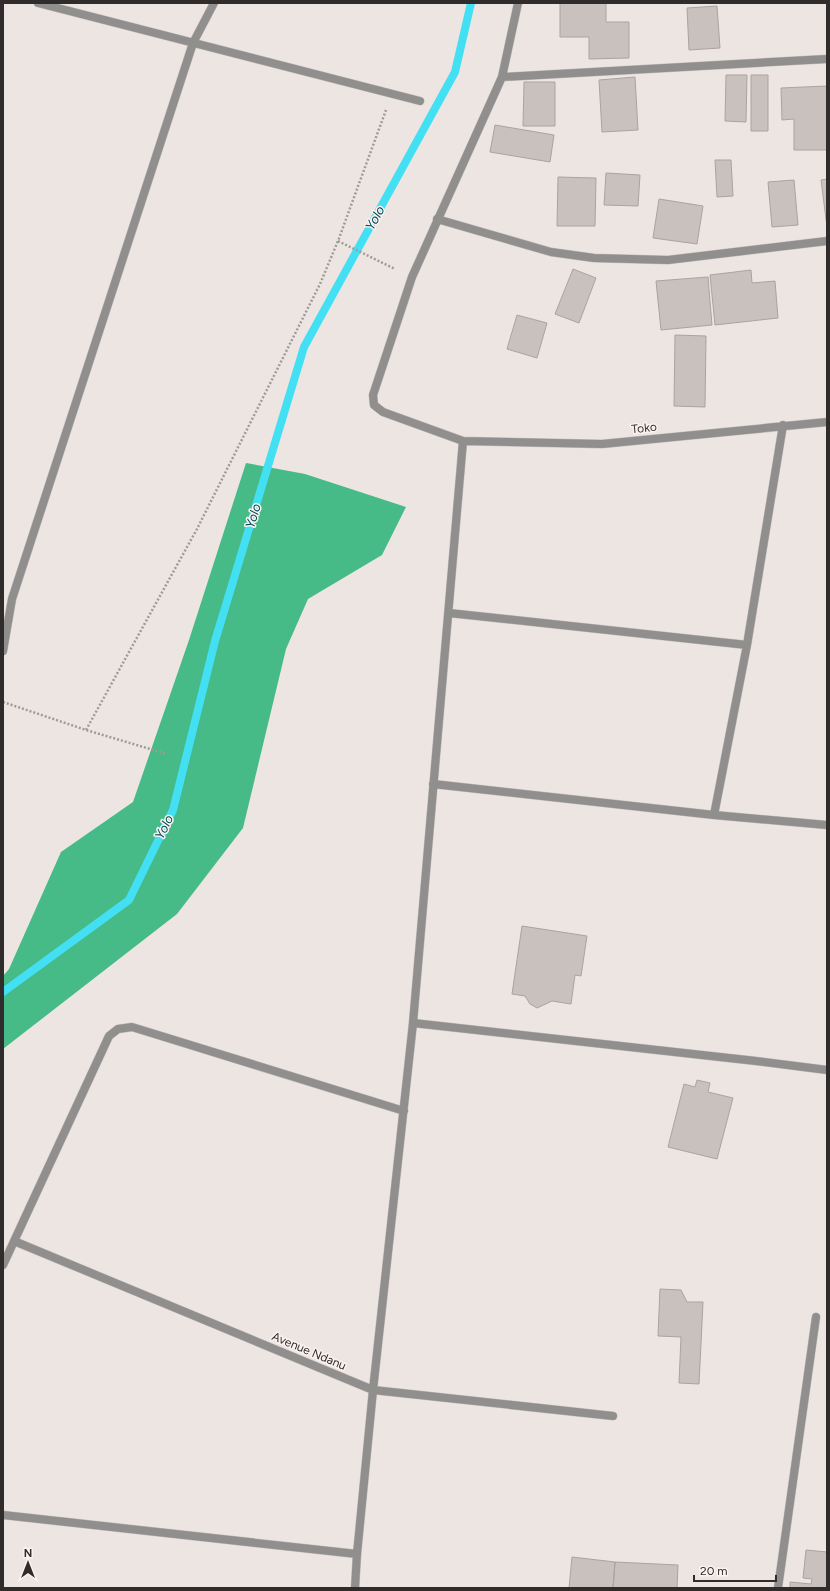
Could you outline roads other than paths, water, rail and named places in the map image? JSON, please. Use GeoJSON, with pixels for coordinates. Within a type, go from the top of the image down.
{"type":"FeatureCollection","features":[{"type":"Feature","properties":{"kind":"street"},"geometry":{"type":"LineString","coordinates":[[38,3],[420,101]]}},
{"type":"Feature","properties":{"kind":"street"},"geometry":{"type":"LineString","coordinates":[[3,651],[12,599],[193,43],[214,3]]}},
{"type":"Feature","properties":{"kind":"street","name":"Toko"},"geometry":{"type":"LineString","coordinates":[[518,3],[502,77],[412,277],[373,395],[374,405],[383,412],[463,441],[602,444],[827,422]]}},
{"type":"Feature","properties":{"kind":"street"},"geometry":{"type":"LineString","coordinates":[[502,77],[827,59]]}},
{"type":"Feature","properties":{"kind":"street"},"geometry":{"type":"LineString","coordinates":[[437,219],[551,252],[594,258],[668,260],[827,241]]}},
{"type":"Feature","properties":{"kind":"street"},"geometry":{"type":"LineString","coordinates":[[714,814],[747,645],[783,426]]}},
{"type":"Feature","properties":{"kind":"street"},"geometry":{"type":"LineString","coordinates":[[355,1588],[373,1390],[413,1023],[463,441]]}},
{"type":"Feature","properties":{"kind":"street"},"geometry":{"type":"LineString","coordinates":[[449,613],[747,645]]}},
{"type":"Feature","properties":{"kind":"street"},"geometry":{"type":"LineString","coordinates":[[433,784],[827,825]]}},
{"type":"Feature","properties":{"kind":"street"},"geometry":{"type":"LineString","coordinates":[[413,1023],[827,1070]]}},
{"type":"Feature","properties":{"kind":"street"},"geometry":{"type":"LineString","coordinates":[[3,1265],[109,1036],[118,1029],[132,1027],[404,1111]]}},
{"type":"Feature","properties":{"kind":"street","name":"Avenue Ndanu"},"geometry":{"type":"LineString","coordinates":[[14,1241],[373,1390],[613,1416]]}},
{"type":"Feature","properties":{"kind":"street"},"geometry":{"type":"LineString","coordinates":[[778,1588],[816,1317]]}},
{"type":"Feature","properties":{"kind":"street"},"geometry":{"type":"LineString","coordinates":[[3,1515],[357,1554]]}},
{"type":"Feature","properties":{"kind":"waterway","name":"Yolo"},"geometry":{"type":"LineString","coordinates":[[3,992],[129,900],[173,810],[215,641],[304,347],[455,72],[471,3]]}}]}
